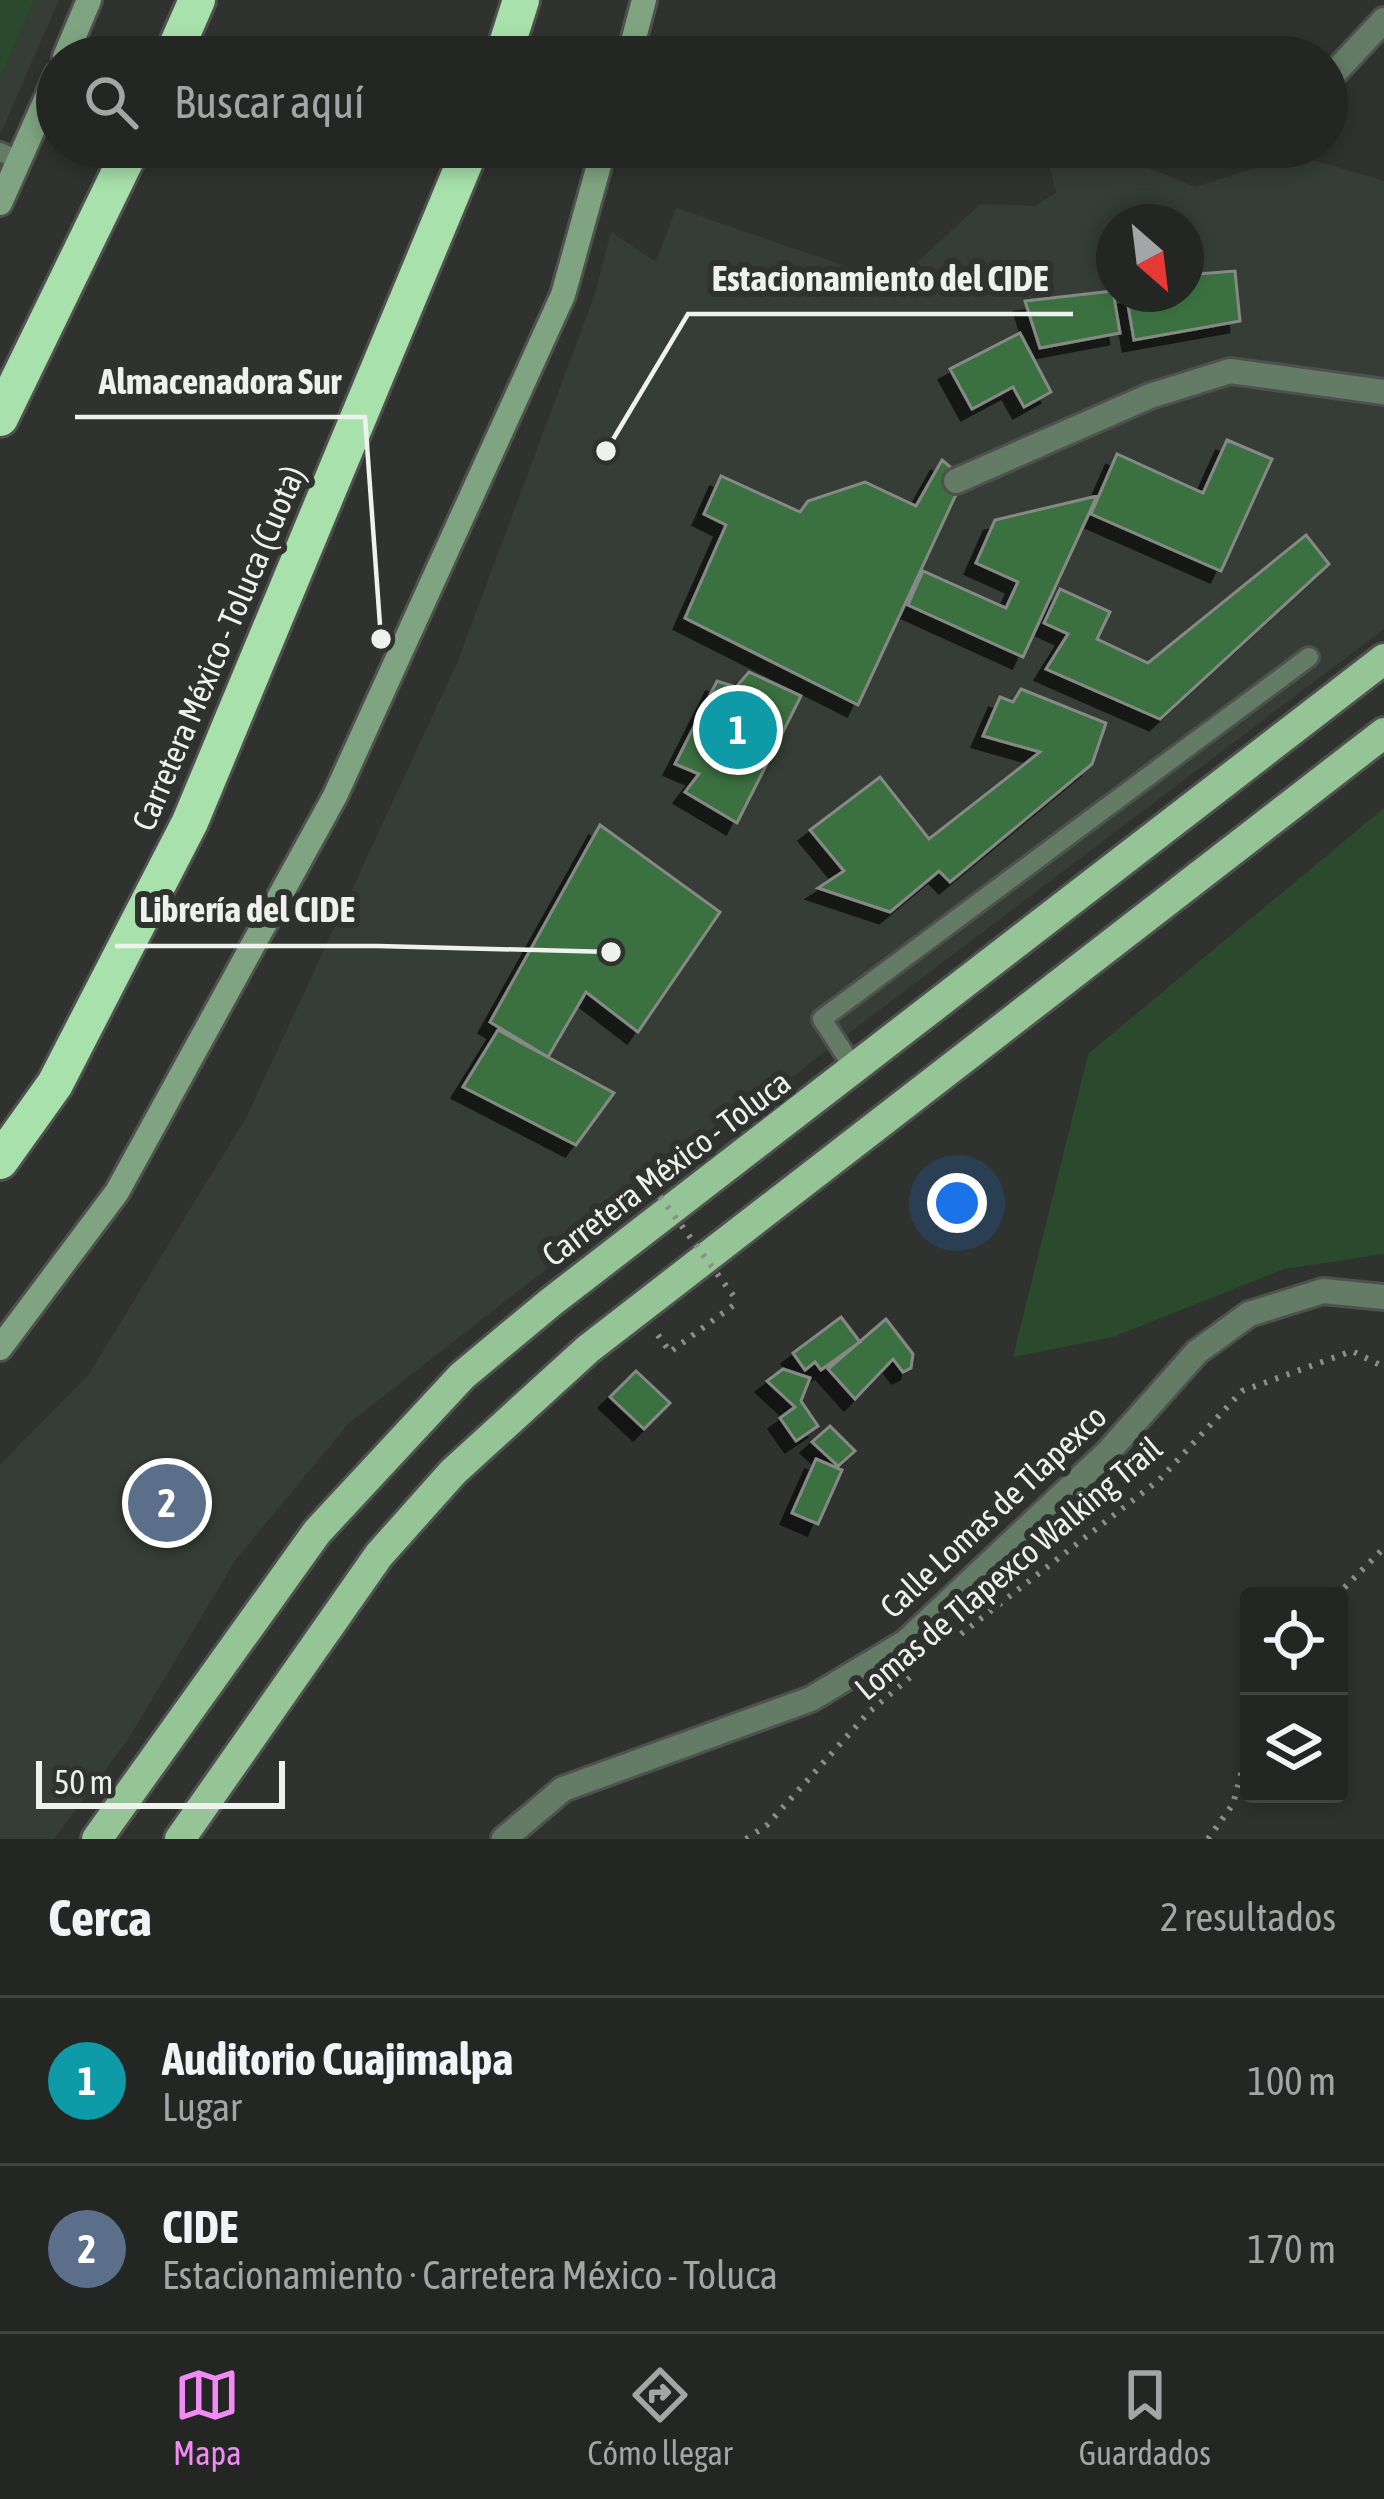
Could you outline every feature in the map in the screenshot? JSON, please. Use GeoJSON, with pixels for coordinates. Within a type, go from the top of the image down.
{"type":"FeatureCollection","features":[{"type":"Feature","properties":{"kind":"highway"},"geometry":{"type":"LineString","coordinates":[[181,36],[197,0]]}},
{"type":"Feature","properties":{"kind":"highway"},"geometry":{"type":"LineString","coordinates":[[510,36],[521,0]]}},
{"type":"Feature","properties":{"kind":"highway"},"geometry":{"type":"LineString","coordinates":[[0,418],[122,168]]}},
{"type":"Feature","properties":{"kind":"highway","name":"Carretera México - Toluca (Cuota)"},"geometry":{"type":"LineString","coordinates":[[0,1161],[56,1084],[190,822],[462,168]]}},
{"type":"Feature","properties":{"kind":"main road"},"geometry":{"type":"LineString","coordinates":[[74,36],[89,0]]}},
{"type":"Feature","properties":{"kind":"main road"},"geometry":{"type":"LineString","coordinates":[[634,36],[644,0]]}},
{"type":"Feature","properties":{"kind":"main road"},"geometry":{"type":"LineString","coordinates":[[0,203],[9,156],[36,110]]}},
{"type":"Feature","properties":{"kind":"main road"},"geometry":{"type":"LineString","coordinates":[[0,1348],[117,1192],[335,796],[563,296],[598,168]]}},
{"type":"Feature","properties":{"kind":"main road","name":"Carretera México - Toluca"},"geometry":{"type":"LineString","coordinates":[[97,1839],[249,1620],[393,1445],[462,1376],[551,1302],[1384,659]]}},
{"type":"Feature","properties":{"kind":"main road"},"geometry":{"type":"LineString","coordinates":[[180,1839],[379,1556],[487,1441],[588,1349],[1384,734]]}},
{"type":"Feature","properties":{"kind":"street"},"geometry":{"type":"LineString","coordinates":[[1348,59],[1384,20]]}},
{"type":"Feature","properties":{"kind":"street"},"geometry":{"type":"LineString","coordinates":[[956,481],[1150,395],[1230,370],[1384,392]]}},
{"type":"Feature","properties":{"kind":"street","name":"Calle Lomas de Tlapexco"},"geometry":{"type":"LineString","coordinates":[[504,1839],[562,1789],[811,1699],[905,1642],[1108,1452],[1197,1352],[1249,1314],[1323,1291],[1384,1297]]}},
{"type":"Feature","properties":{"kind":"lane"},"geometry":{"type":"LineString","coordinates":[[855,1070],[822,1019],[1309,658]]}},
{"type":"Feature","properties":{"kind":"path"},"geometry":{"type":"LineString","coordinates":[[653,1187],[738,1302],[670,1352]]}},
{"type":"Feature","properties":{"kind":"path","name":"Lomas de Tlapexco Walking Trail"},"geometry":{"type":"LineString","coordinates":[[954,1640],[1159,1480],[1242,1391],[1352,1351],[1384,1367]]}},
{"type":"Feature","properties":{"kind":"path"},"geometry":{"type":"LineString","coordinates":[[1345,1587],[1384,1549]]}},
{"type":"Feature","properties":{"kind":"path","name":"Lomas de Tlapexco Walking Trail"},"geometry":{"type":"LineString","coordinates":[[746,1839],[767,1825],[869,1712],[920,1669]]}},
{"type":"Feature","properties":{"kind":"path"},"geometry":{"type":"LineString","coordinates":[[1208,1839],[1233,1804],[1240,1778]]}},
{"type":"Feature","properties":{"kind":"shaded area"},"geometry":{"type":"Polygon","coordinates":[[[0,0],[59,0],[43,36],[36,36],[36,53],[0,135],[0,0]]]}},
{"type":"Feature","properties":{"kind":"shaded area"},"geometry":{"type":"Polygon","coordinates":[[[1050,168],[1149,168],[1195,187],[1255,168],[1340,168],[1384,181],[1384,629],[836,1043],[348,1424],[236,1559],[129,1738],[54,1839],[0,1839],[0,1465],[89,1374],[246,1118],[457,663],[595,294],[611,232],[656,262],[676,208],[895,283],[980,204],[1034,206],[1056,193],[1050,168]]]}},
{"type":"Feature","properties":{"kind":"green space"},"geometry":{"type":"Polygon","coordinates":[[[0,0],[34,0],[0,77],[0,0]]]}},
{"type":"Feature","properties":{"kind":"green space"},"geometry":{"type":"Polygon","coordinates":[[[1384,808],[1384,1254],[1284,1269],[1113,1337],[1013,1357],[1088,1054],[1384,808]]]}},
{"type":"Feature","properties":{"kind":"building"},"geometry":{"type":"Polygon","coordinates":[[[1235,271],[1240,321],[1134,340],[1129,312],[1204,312],[1204,274],[1235,271]]]}},
{"type":"Feature","properties":{"kind":"building"},"geometry":{"type":"Polygon","coordinates":[[[1096,293],[1096,312],[1116,312],[1120,333],[1040,348],[1025,301],[1096,293]]]}},
{"type":"Feature","properties":{"kind":"building"},"geometry":{"type":"Polygon","coordinates":[[[1020,333],[1051,392],[1024,407],[1013,387],[972,409],[950,369],[1020,333]]]}},
{"type":"Feature","properties":{"kind":"building"},"geometry":{"type":"Polygon","coordinates":[[[1227,440],[1272,459],[1221,571],[1091,514],[1117,454],[1203,493],[1227,440]]]}},
{"type":"Feature","properties":{"kind":"building"},"geometry":{"type":"Polygon","coordinates":[[[942,460],[954,470],[959,488],[858,705],[685,618],[726,525],[704,514],[721,476],[800,512],[808,501],[865,482],[916,506],[942,460]]]}},
{"type":"Feature","properties":{"kind":"building"},"geometry":{"type":"Polygon","coordinates":[[[1097,496],[1023,657],[908,605],[923,571],[1006,608],[1018,582],[976,563],[995,520],[1097,496]]]}},
{"type":"Feature","properties":{"kind":"building"},"geometry":{"type":"Polygon","coordinates":[[[1306,535],[1329,564],[1160,719],[1046,669],[1068,634],[1044,623],[1060,589],[1110,612],[1097,639],[1148,663],[1306,535]]]}},
{"type":"Feature","properties":{"kind":"building"},"geometry":{"type":"Polygon","coordinates":[[[749,672],[801,696],[737,823],[685,792],[699,774],[675,764],[717,681],[736,687],[749,672]]]}},
{"type":"Feature","properties":{"kind":"building"},"geometry":{"type":"Polygon","coordinates":[[[1021,689],[1106,723],[1092,764],[950,882],[939,871],[890,912],[818,888],[844,871],[810,830],[880,777],[929,839],[1040,752],[983,736],[1000,697],[1013,702],[1021,689]]]}},
{"type":"Feature","properties":{"kind":"building"},"geometry":{"type":"Polygon","coordinates":[[[600,825],[720,912],[638,1032],[586,992],[548,1057],[490,1022],[600,825]]]}},
{"type":"Feature","properties":{"kind":"building"},"geometry":{"type":"Polygon","coordinates":[[[498,1030],[614,1093],[576,1145],[463,1087],[498,1030]]]}},
{"type":"Feature","properties":{"kind":"building"},"geometry":{"type":"Polygon","coordinates":[[[841,1317],[860,1342],[821,1370],[815,1362],[805,1370],[793,1353],[841,1317]]]}},
{"type":"Feature","properties":{"kind":"building"},"geometry":{"type":"Polygon","coordinates":[[[886,1319],[913,1354],[911,1368],[903,1372],[893,1359],[855,1399],[828,1369],[886,1319]]]}},
{"type":"Feature","properties":{"kind":"building"},"geometry":{"type":"Polygon","coordinates":[[[783,1369],[810,1378],[801,1401],[818,1426],[796,1441],[780,1418],[795,1407],[767,1381],[783,1369]]]}},
{"type":"Feature","properties":{"kind":"building"},"geometry":{"type":"Polygon","coordinates":[[[636,1371],[670,1403],[644,1429],[610,1397],[636,1371]]]}},
{"type":"Feature","properties":{"kind":"building"},"geometry":{"type":"Polygon","coordinates":[[[830,1426],[855,1451],[838,1466],[812,1442],[830,1426]]]}},
{"type":"Feature","properties":{"kind":"building"},"geometry":{"type":"Polygon","coordinates":[[[816,1459],[842,1470],[818,1524],[792,1513],[816,1459]]]}},
{"type":"Feature","properties":{"kind":"place","name":"Estacionamiento del CIDE"},"geometry":{"type":"Point","coordinates":[606,451]}},
{"type":"Feature","properties":{"kind":"place","name":"Almacenadora Sur"},"geometry":{"type":"Point","coordinates":[381,639]}},
{"type":"Feature","properties":{"kind":"place","name":"Auditorio Cuajimalpa"},"geometry":{"type":"Point","coordinates":[738,730]}},
{"type":"Feature","properties":{"kind":"place","name":"Librería del CIDE"},"geometry":{"type":"Point","coordinates":[611,952]}},
{"type":"Feature","properties":{"kind":"place","name":"CIDE"},"geometry":{"type":"Point","coordinates":[167,1503]}}]}
